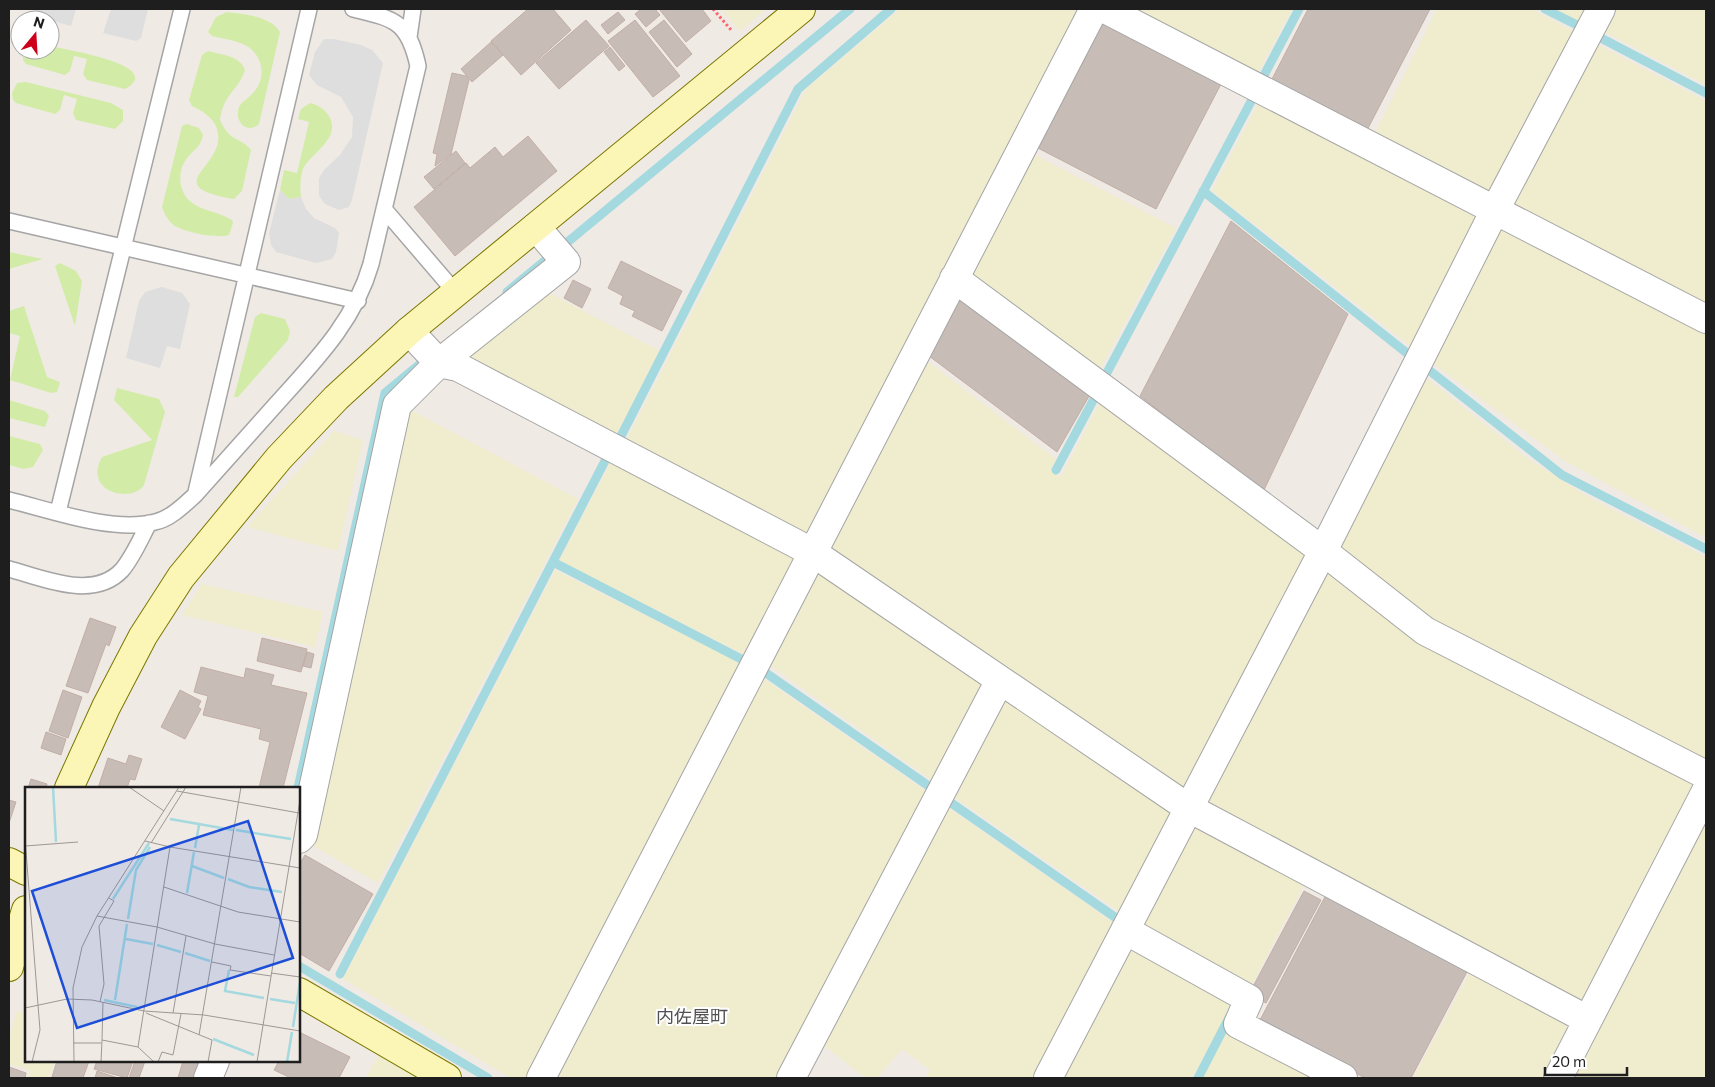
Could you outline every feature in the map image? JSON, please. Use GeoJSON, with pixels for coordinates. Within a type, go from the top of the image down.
{"type":"FeatureCollection","features":[{"type":"Feature","properties":{"kind":"street"},"geometry":{"type":"LineString","coordinates":[[300,838],[303,835],[397,405],[428,351],[456,293],[550,243],[800,9]]}},
{"type":"Feature","properties":{"kind":"street"},"geometry":{"type":"LineString","coordinates":[[542,1078],[1094,9]]}},
{"type":"Feature","properties":{"kind":"street"},"geometry":{"type":"LineString","coordinates":[[1105,9],[1706,319]]}},
{"type":"Feature","properties":{"kind":"street"},"geometry":{"type":"LineString","coordinates":[[1048,1078],[1323,551],[1495,210],[1600,9]]}},
{"type":"Feature","properties":{"kind":"street"},"geometry":{"type":"LineString","coordinates":[[69,787],[106,707],[143,636],[181,577],[279,458],[336,398],[428,351],[566,262],[550,243]]}},
{"type":"Feature","properties":{"kind":"street"},"geometry":{"type":"LineString","coordinates":[[954,278],[1323,551],[1425,631],[1706,775]]}},
{"type":"Feature","properties":{"kind":"street"},"geometry":{"type":"LineString","coordinates":[[428,351],[812,552],[1188,807],[1588,1020]]}},
{"type":"Feature","properties":{"kind":"street"},"geometry":{"type":"LineString","coordinates":[[791,1078],[1000,680]]}},
{"type":"Feature","properties":{"kind":"street"},"geometry":{"type":"LineString","coordinates":[[1558,1078],[1706,791]]}},
{"type":"Feature","properties":{"kind":"street"},"geometry":{"type":"LineString","coordinates":[[9,862],[25,870]]}},
{"type":"Feature","properties":{"kind":"street"},"geometry":{"type":"LineString","coordinates":[[9,967],[25,913]]}},
{"type":"Feature","properties":{"kind":"street"},"geometry":{"type":"LineString","coordinates":[[1125,930],[1249,1000],[1238,1024],[1343,1078]]}},
{"type":"Feature","properties":{"kind":"street"},"geometry":{"type":"LineString","coordinates":[[300,993],[447,1078]]}},
{"type":"Feature","properties":{"kind":"street"},"geometry":{"type":"LineString","coordinates":[[208,1078],[215,1062]]}},
{"type":"Feature","properties":{"kind":"lane"},"geometry":{"type":"LineString","coordinates":[[58,512],[182,9]]}},
{"type":"Feature","properties":{"kind":"lane"},"geometry":{"type":"LineString","coordinates":[[196,495],[309,9]]}},
{"type":"Feature","properties":{"kind":"lane"},"geometry":{"type":"LineString","coordinates":[[353,9],[393,22],[409,37]]}},
{"type":"Feature","properties":{"kind":"lane"},"geometry":{"type":"LineString","coordinates":[[9,500],[114,525],[134,526],[156,522],[176,511],[196,495],[323,352],[358,302],[371,264],[418,66],[409,37],[413,9]]}},
{"type":"Feature","properties":{"kind":"lane"},"geometry":{"type":"LineString","coordinates":[[384,209],[456,293]]}},
{"type":"Feature","properties":{"kind":"lane"},"geometry":{"type":"LineString","coordinates":[[9,221],[358,302]]}},
{"type":"Feature","properties":{"kind":"lane"},"geometry":{"type":"LineString","coordinates":[[9,569],[81,587],[102,583],[122,569],[149,523]]}},
{"type":"Feature","properties":{"kind":"shaded area"},"geometry":{"type":"Polygon","coordinates":[[[76,9],[71,26],[60,23],[60,10],[37,10],[76,9]]]}},
{"type":"Feature","properties":{"kind":"shaded area"},"geometry":{"type":"Polygon","coordinates":[[[111,9],[148,9],[141,38],[136,41],[103,33],[111,9]]]}},
{"type":"Feature","properties":{"kind":"shaded area"},"geometry":{"type":"Polygon","coordinates":[[[721,9],[766,9],[740,31],[721,9]]]}},
{"type":"Feature","properties":{"kind":"shaded area"},"geometry":{"type":"Polygon","coordinates":[[[900,9],[1086,9],[811,543],[624,445],[806,89],[900,9]]]}},
{"type":"Feature","properties":{"kind":"shaded area"},"geometry":{"type":"Polygon","coordinates":[[[1117,9],[1292,9],[1254,80],[1117,9]]]}},
{"type":"Feature","properties":{"kind":"shaded area"},"geometry":{"type":"Polygon","coordinates":[[[1437,9],[1531,9],[1581,35],[1495,200],[1372,139],[1437,9]]]}},
{"type":"Feature","properties":{"kind":"shaded area"},"geometry":{"type":"Polygon","coordinates":[[[1554,9],[1595,9],[1586,26],[1554,9]]]}},
{"type":"Feature","properties":{"kind":"shaded area"},"geometry":{"type":"Polygon","coordinates":[[[1607,9],[1706,9],[1706,85],[1597,28],[1607,9]]]}},
{"type":"Feature","properties":{"kind":"shaded area"},"geometry":{"type":"Polygon","coordinates":[[[324,39],[334,39],[361,45],[372,50],[383,63],[352,200],[349,207],[339,210],[325,204],[319,196],[319,178],[324,170],[340,155],[352,137],[353,117],[341,97],[317,85],[309,75],[315,52],[324,39]]]}},
{"type":"Feature","properties":{"kind":"shaded area"},"geometry":{"type":"Polygon","coordinates":[[[1589,40],[1706,101],[1706,314],[1503,208],[1589,40]]]}},
{"type":"Feature","properties":{"kind":"shaded area"},"geometry":{"type":"Polygon","coordinates":[[[1262,96],[1484,211],[1417,351],[1212,191],[1262,96]]]}},
{"type":"Feature","properties":{"kind":"shaded area"},"geometry":{"type":"Polygon","coordinates":[[[1031,153],[1176,228],[1098,373],[966,275],[1031,153]]]}},
{"type":"Feature","properties":{"kind":"shaded area"},"geometry":{"type":"Polygon","coordinates":[[[280,190],[289,199],[301,197],[306,209],[314,218],[335,228],[339,233],[336,252],[332,259],[316,263],[276,252],[271,245],[269,233],[280,190]]]}},
{"type":"Feature","properties":{"kind":"shaded area"},"geometry":{"type":"Polygon","coordinates":[[[1497,221],[1706,325],[1706,538],[1565,461],[1427,359],[1497,221]]]}},
{"type":"Feature","properties":{"kind":"shaded area"},"geometry":{"type":"Polygon","coordinates":[[[162,287],[182,293],[190,304],[180,349],[167,346],[160,368],[126,358],[139,301],[145,292],[162,287]]]}},
{"type":"Feature","properties":{"kind":"shaded area"},"geometry":{"type":"Polygon","coordinates":[[[541,289],[660,351],[613,441],[458,354],[541,289]]]}},
{"type":"Feature","properties":{"kind":"shaded area"},"geometry":{"type":"Polygon","coordinates":[[[919,355],[1056,459],[1050,470],[1061,477],[1103,396],[1312,555],[1186,797],[819,549],[919,355]]]}},
{"type":"Feature","properties":{"kind":"shaded area"},"geometry":{"type":"Polygon","coordinates":[[[1419,372],[1527,458],[1590,498],[1706,557],[1706,757],[1693,762],[1433,630],[1335,554],[1419,372]]]}},
{"type":"Feature","properties":{"kind":"shaded area"},"geometry":{"type":"Polygon","coordinates":[[[405,407],[578,499],[378,883],[306,842],[405,407]]]}},
{"type":"Feature","properties":{"kind":"shaded area"},"geometry":{"type":"Polygon","coordinates":[[[334,431],[363,440],[338,551],[247,527],[334,431]]]}},
{"type":"Feature","properties":{"kind":"shaded area"},"geometry":{"type":"Polygon","coordinates":[[[615,454],[800,550],[751,658],[559,561],[615,454]]]}},
{"type":"Feature","properties":{"kind":"shaded area"},"geometry":{"type":"Polygon","coordinates":[[[1322,563],[1692,780],[1691,790],[1582,1000],[1568,1004],[1195,806],[1322,563]]]}},
{"type":"Feature","properties":{"kind":"shaded area"},"geometry":{"type":"Polygon","coordinates":[[[810,565],[989,678],[937,784],[764,661],[810,565]]]}},
{"type":"Feature","properties":{"kind":"shaded area"},"geometry":{"type":"Polygon","coordinates":[[[555,570],[747,666],[532,1078],[511,1078],[343,979],[555,570]]]}},
{"type":"Feature","properties":{"kind":"shaded area"},"geometry":{"type":"Polygon","coordinates":[[[202,584],[323,612],[315,647],[182,615],[202,584]]]}},
{"type":"Feature","properties":{"kind":"shaded area"},"geometry":{"type":"Polygon","coordinates":[[[756,673],[931,795],[784,1078],[547,1078],[756,673]]]}},
{"type":"Feature","properties":{"kind":"shaded area"},"geometry":{"type":"Polygon","coordinates":[[[1000,691],[1179,812],[1127,917],[947,792],[1000,691]]]}},
{"type":"Feature","properties":{"kind":"shaded area"},"geometry":{"type":"Polygon","coordinates":[[[942,803],[1120,927],[1042,1078],[926,1078],[930,1070],[902,1049],[877,1078],[865,1078],[816,1039],[942,803]]]}},
{"type":"Feature","properties":{"kind":"shaded area"},"geometry":{"type":"Polygon","coordinates":[[[1706,815],[1706,1078],[1569,1078],[1706,815]]]}},
{"type":"Feature","properties":{"kind":"shaded area"},"geometry":{"type":"Polygon","coordinates":[[[1187,820],[1308,877],[1251,986],[1136,924],[1187,820]]]}},
{"type":"Feature","properties":{"kind":"shaded area"},"geometry":{"type":"Polygon","coordinates":[[[1123,942],[1235,999],[1192,1078],[1053,1078],[1123,942]]]}},
{"type":"Feature","properties":{"kind":"shaded area"},"geometry":{"type":"Polygon","coordinates":[[[1474,965],[1563,1014],[1568,1025],[1543,1078],[1413,1078],[1474,965]]]}},
{"type":"Feature","properties":{"kind":"shaded area"},"geometry":{"type":"Polygon","coordinates":[[[17,1011],[25,1014],[25,1062],[54,1062],[49,1078],[27,1078],[30,1070],[9,1064],[9,1037],[17,1011]]]}},
{"type":"Feature","properties":{"kind":"shaded area"},"geometry":{"type":"Polygon","coordinates":[[[1228,1027],[1327,1078],[1202,1078],[1228,1027]]]}},
{"type":"Feature","properties":{"kind":"shaded area"},"geometry":{"type":"Polygon","coordinates":[[[379,1054],[421,1078],[366,1078],[379,1054]]]}},
{"type":"Feature","properties":{"kind":"green space"},"geometry":{"type":"Polygon","coordinates":[[[227,12],[263,19],[270,22],[280,32],[259,124],[251,128],[247,128],[241,123],[238,111],[243,101],[252,94],[260,82],[260,61],[251,49],[245,45],[212,36],[208,32],[216,17],[227,12]]]}},
{"type":"Feature","properties":{"kind":"green space"},"geometry":{"type":"Polygon","coordinates":[[[60,48],[108,60],[123,66],[133,73],[135,80],[125,89],[87,80],[83,74],[87,59],[74,56],[70,71],[65,75],[26,64],[23,60],[60,60],[60,48]]]}},
{"type":"Feature","properties":{"kind":"green space"},"geometry":{"type":"Polygon","coordinates":[[[208,51],[235,58],[243,65],[245,70],[239,83],[224,104],[220,120],[231,136],[251,150],[242,191],[234,199],[211,194],[199,188],[197,181],[218,142],[217,129],[213,121],[203,112],[192,106],[189,100],[202,55],[208,51]]]}},
{"type":"Feature","properties":{"kind":"green space"},"geometry":{"type":"Polygon","coordinates":[[[26,82],[111,103],[123,110],[123,121],[115,129],[76,120],[73,113],[77,99],[64,95],[60,110],[55,114],[16,103],[13,100],[12,93],[17,83],[26,82]]]}},
{"type":"Feature","properties":{"kind":"green space"},"geometry":{"type":"Polygon","coordinates":[[[310,103],[321,107],[327,113],[332,124],[332,132],[324,145],[303,169],[300,183],[301,197],[289,199],[280,190],[284,170],[297,173],[309,122],[298,119],[301,109],[310,103]]]}},
{"type":"Feature","properties":{"kind":"green space"},"geometry":{"type":"Polygon","coordinates":[[[187,124],[199,128],[203,135],[200,144],[183,166],[180,179],[182,189],[185,196],[196,206],[232,220],[233,223],[229,235],[216,236],[183,230],[172,224],[162,207],[182,126],[187,124]]]}},
{"type":"Feature","properties":{"kind":"green space"},"geometry":{"type":"Polygon","coordinates":[[[9,252],[43,259],[9,269],[9,252]]]}},
{"type":"Feature","properties":{"kind":"green space"},"geometry":{"type":"Polygon","coordinates":[[[60,263],[76,271],[82,281],[75,326],[55,266],[60,263]]]}},
{"type":"Feature","properties":{"kind":"green space"},"geometry":{"type":"Polygon","coordinates":[[[24,306],[47,377],[60,382],[57,392],[51,393],[10,380],[20,336],[9,333],[9,311],[24,306]]]}},
{"type":"Feature","properties":{"kind":"green space"},"geometry":{"type":"Polygon","coordinates":[[[261,313],[285,319],[290,331],[288,340],[238,397],[234,397],[255,317],[261,313]]]}},
{"type":"Feature","properties":{"kind":"green space"},"geometry":{"type":"Polygon","coordinates":[[[117,388],[159,399],[165,412],[144,485],[138,491],[130,494],[120,494],[111,491],[103,486],[98,479],[98,469],[102,457],[152,440],[114,400],[117,388]]]}},
{"type":"Feature","properties":{"kind":"green space"},"geometry":{"type":"Polygon","coordinates":[[[9,400],[45,411],[49,416],[45,427],[9,418],[9,400]]]}},
{"type":"Feature","properties":{"kind":"green space"},"geometry":{"type":"Polygon","coordinates":[[[9,436],[40,444],[43,450],[33,467],[24,469],[9,465],[9,436]]]}},
{"type":"Feature","properties":{"kind":"building"},"geometry":{"type":"Polygon","coordinates":[[[528,9],[553,9],[571,30],[521,75],[491,41],[528,9]]]}},
{"type":"Feature","properties":{"kind":"building"},"geometry":{"type":"Polygon","coordinates":[[[641,9],[655,9],[660,15],[646,27],[635,14],[641,9]]]}},
{"type":"Feature","properties":{"kind":"building"},"geometry":{"type":"Polygon","coordinates":[[[659,9],[702,9],[711,21],[686,42],[659,9]]]}},
{"type":"Feature","properties":{"kind":"building"},"geometry":{"type":"Polygon","coordinates":[[[1308,9],[1430,9],[1366,132],[1270,83],[1308,9]]]}},
{"type":"Feature","properties":{"kind":"building"},"geometry":{"type":"Polygon","coordinates":[[[618,12],[625,20],[608,34],[601,25],[618,12]]]}},
{"type":"Feature","properties":{"kind":"building"},"geometry":{"type":"Polygon","coordinates":[[[586,20],[609,46],[559,89],[536,63],[586,20]]]}},
{"type":"Feature","properties":{"kind":"building"},"geometry":{"type":"Polygon","coordinates":[[[635,20],[680,76],[653,97],[608,41],[635,20]]]}},
{"type":"Feature","properties":{"kind":"building"},"geometry":{"type":"Polygon","coordinates":[[[664,20],[692,54],[677,67],[649,32],[664,20]]]}},
{"type":"Feature","properties":{"kind":"building"},"geometry":{"type":"Polygon","coordinates":[[[1102,20],[1222,82],[1156,209],[1036,147],[1102,20]]]}},
{"type":"Feature","properties":{"kind":"building"},"geometry":{"type":"Polygon","coordinates":[[[491,42],[503,55],[472,82],[461,69],[491,42]]]}},
{"type":"Feature","properties":{"kind":"building"},"geometry":{"type":"Polygon","coordinates":[[[610,47],[625,66],[619,71],[604,52],[610,47]]]}},
{"type":"Feature","properties":{"kind":"building"},"geometry":{"type":"Polygon","coordinates":[[[452,73],[466,76],[469,80],[451,154],[435,166],[437,154],[433,153],[452,73]]]}},
{"type":"Feature","properties":{"kind":"building"},"geometry":{"type":"Polygon","coordinates":[[[528,136],[557,171],[455,256],[414,207],[466,163],[470,168],[495,147],[503,157],[528,136]]]}},
{"type":"Feature","properties":{"kind":"building"},"geometry":{"type":"Polygon","coordinates":[[[456,151],[465,163],[434,189],[424,177],[456,151]]]}},
{"type":"Feature","properties":{"kind":"building"},"geometry":{"type":"Polygon","coordinates":[[[1231,221],[1348,314],[1263,492],[1140,396],[1231,221]]]}},
{"type":"Feature","properties":{"kind":"building"},"geometry":{"type":"Polygon","coordinates":[[[621,261],[682,291],[662,331],[632,316],[635,311],[620,304],[623,296],[608,288],[621,261]]]}},
{"type":"Feature","properties":{"kind":"building"},"geometry":{"type":"Polygon","coordinates":[[[573,280],[591,289],[582,308],[564,298],[573,280]]]}},
{"type":"Feature","properties":{"kind":"building"},"geometry":{"type":"Polygon","coordinates":[[[960,293],[1092,391],[1057,452],[925,353],[960,293]]]}},
{"type":"Feature","properties":{"kind":"building"},"geometry":{"type":"Polygon","coordinates":[[[90,618],[116,627],[109,646],[106,644],[88,693],[66,686],[90,618]]]}},
{"type":"Feature","properties":{"kind":"building"},"geometry":{"type":"Polygon","coordinates":[[[262,638],[307,649],[301,672],[257,661],[262,638]]]}},
{"type":"Feature","properties":{"kind":"building"},"geometry":{"type":"Polygon","coordinates":[[[307,652],[314,654],[311,668],[303,666],[307,652]]]}},
{"type":"Feature","properties":{"kind":"building"},"geometry":{"type":"Polygon","coordinates":[[[201,667],[244,678],[246,668],[274,675],[271,685],[307,693],[283,787],[259,787],[270,742],[259,739],[261,729],[203,715],[208,696],[194,692],[201,667]]]}},
{"type":"Feature","properties":{"kind":"building"},"geometry":{"type":"Polygon","coordinates":[[[63,690],[82,697],[68,738],[49,731],[63,690]]]}},
{"type":"Feature","properties":{"kind":"building"},"geometry":{"type":"Polygon","coordinates":[[[180,690],[201,701],[198,707],[201,709],[185,739],[161,727],[180,690]]]}},
{"type":"Feature","properties":{"kind":"building"},"geometry":{"type":"Polygon","coordinates":[[[46,732],[66,739],[61,755],[41,748],[46,732]]]}},
{"type":"Feature","properties":{"kind":"building"},"geometry":{"type":"Polygon","coordinates":[[[129,755],[142,759],[135,780],[130,779],[127,787],[98,787],[108,758],[126,764],[129,755]]]}},
{"type":"Feature","properties":{"kind":"building"},"geometry":{"type":"Polygon","coordinates":[[[31,779],[47,784],[46,787],[28,787],[31,779]]]}},
{"type":"Feature","properties":{"kind":"building"},"geometry":{"type":"Polygon","coordinates":[[[9,800],[16,802],[9,823],[9,800]]]}},
{"type":"Feature","properties":{"kind":"building"},"geometry":{"type":"Polygon","coordinates":[[[305,855],[373,894],[329,971],[300,954],[300,906],[302,903],[300,902],[300,863],[305,855]]]}},
{"type":"Feature","properties":{"kind":"building"},"geometry":{"type":"Polygon","coordinates":[[[1304,891],[1321,900],[1266,1003],[1249,994],[1304,891]]]}},
{"type":"Feature","properties":{"kind":"building"},"geometry":{"type":"Polygon","coordinates":[[[1327,893],[1469,968],[1411,1078],[1365,1078],[1259,1022],[1327,893]]]}},
{"type":"Feature","properties":{"kind":"building"},"geometry":{"type":"Polygon","coordinates":[[[300,1032],[350,1057],[339,1078],[291,1078],[274,1070],[278,1062],[300,1062],[300,1032]]]}},
{"type":"Feature","properties":{"kind":"building"},"geometry":{"type":"Polygon","coordinates":[[[57,1062],[89,1062],[83,1078],[52,1077],[57,1062]]]}},
{"type":"Feature","properties":{"kind":"building"},"geometry":{"type":"Polygon","coordinates":[[[97,1062],[133,1062],[127,1078],[94,1069],[97,1062]]]}},
{"type":"Feature","properties":{"kind":"building"},"geometry":{"type":"Polygon","coordinates":[[[135,1062],[145,1062],[139,1078],[129,1078],[135,1062]]]}},
{"type":"Feature","properties":{"kind":"building"},"geometry":{"type":"Polygon","coordinates":[[[183,1062],[201,1062],[199,1078],[178,1078],[183,1062]]]}},
{"type":"Feature","properties":{"kind":"building"},"geometry":{"type":"Polygon","coordinates":[[[9,1067],[26,1073],[25,1078],[9,1078],[9,1067]]]}},
{"type":"Feature","properties":{"kind":"building"},"geometry":{"type":"Polygon","coordinates":[[[97,1071],[118,1078],[95,1078],[97,1071]]]}},
{"type":"Feature","properties":{"kind":"waterway"},"geometry":{"type":"LineString","coordinates":[[507,292],[850,9]]}},
{"type":"Feature","properties":{"kind":"waterway"},"geometry":{"type":"LineString","coordinates":[[620,438],[798,89],[891,9]]}},
{"type":"Feature","properties":{"kind":"waterway"},"geometry":{"type":"LineString","coordinates":[[1261,81],[1299,9]]}},
{"type":"Feature","properties":{"kind":"waterway"},"geometry":{"type":"LineString","coordinates":[[1545,9],[1581,27]]}},
{"type":"Feature","properties":{"kind":"waterway"},"geometry":{"type":"LineString","coordinates":[[1599,37],[1706,93]]}},
{"type":"Feature","properties":{"kind":"waterway"},"geometry":{"type":"LineString","coordinates":[[1102,382],[1255,94]]}},
{"type":"Feature","properties":{"kind":"waterway"},"geometry":{"type":"LineString","coordinates":[[1203,191],[1413,358]]}},
{"type":"Feature","properties":{"kind":"waterway"},"geometry":{"type":"LineString","coordinates":[[298,787],[385,393],[420,364]]}},
{"type":"Feature","properties":{"kind":"waterway"},"geometry":{"type":"LineString","coordinates":[[1425,367],[1562,475],[1706,549]]}},
{"type":"Feature","properties":{"kind":"waterway"},"geometry":{"type":"LineString","coordinates":[[1056,470],[1096,395]]}},
{"type":"Feature","properties":{"kind":"waterway"},"geometry":{"type":"LineString","coordinates":[[340,974],[608,455]]}},
{"type":"Feature","properties":{"kind":"waterway"},"geometry":{"type":"LineString","coordinates":[[553,562],[747,662]]}},
{"type":"Feature","properties":{"kind":"waterway"},"geometry":{"type":"LineString","coordinates":[[763,671],[933,789]]}},
{"type":"Feature","properties":{"kind":"waterway"},"geometry":{"type":"LineString","coordinates":[[947,800],[1119,920]]}},
{"type":"Feature","properties":{"kind":"waterway"},"geometry":{"type":"LineString","coordinates":[[300,967],[488,1078]]}},
{"type":"Feature","properties":{"kind":"waterway"},"geometry":{"type":"LineString","coordinates":[[1198,1078],[1230,1016]]}},
{"type":"Feature","properties":{"kind":"district","name":"内佐屋町"},"geometry":{"type":"Point","coordinates":[692,1017]}}]}
